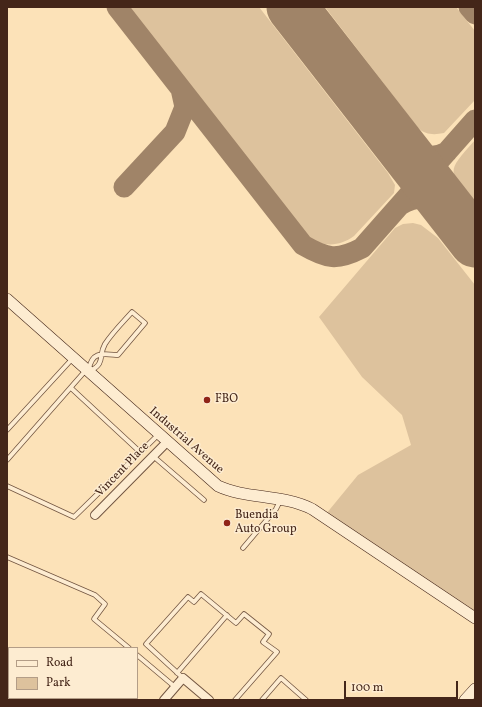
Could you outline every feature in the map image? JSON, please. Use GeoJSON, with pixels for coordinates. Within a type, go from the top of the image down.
{"type":"FeatureCollection","features":[{"type":"Feature","properties":{"kind":"street","name":"Industrial Avenue"},"geometry":{"type":"LineString","coordinates":[[7,299],[218,486],[253,495],[282,499],[302,504],[322,514],[475,618]]}},
{"type":"Feature","properties":{"kind":"street","name":"Vincent Place"},"geometry":{"type":"LineString","coordinates":[[95,515],[153,456],[163,438]]}},
{"type":"Feature","properties":{"kind":"street"},"geometry":{"type":"LineString","coordinates":[[164,700],[175,688],[180,675],[209,700]]}},
{"type":"Feature","properties":{"kind":"street"},"geometry":{"type":"LineString","coordinates":[[465,700],[475,689]]}},
{"type":"Feature","properties":{"kind":"lane"},"geometry":{"type":"LineString","coordinates":[[7,460],[71,388],[88,371],[98,367],[102,354],[104,345],[132,312],[146,323],[118,355],[102,354],[94,356],[90,360],[88,371]]}},
{"type":"Feature","properties":{"kind":"lane"},"geometry":{"type":"LineString","coordinates":[[7,430],[74,358]]}},
{"type":"Feature","properties":{"kind":"lane"},"geometry":{"type":"LineString","coordinates":[[71,388],[140,452]]}},
{"type":"Feature","properties":{"kind":"lane"},"geometry":{"type":"LineString","coordinates":[[7,486],[74,516],[140,452],[163,438]]}},
{"type":"Feature","properties":{"kind":"lane"},"geometry":{"type":"LineString","coordinates":[[153,456],[204,500]]}},
{"type":"Feature","properties":{"kind":"lane"},"geometry":{"type":"LineString","coordinates":[[243,548],[276,509],[282,499]]}},
{"type":"Feature","properties":{"kind":"lane"},"geometry":{"type":"LineString","coordinates":[[7,557],[95,595],[106,604],[94,619],[127,647]]}},
{"type":"Feature","properties":{"kind":"lane"},"geometry":{"type":"LineString","coordinates":[[227,615],[180,675],[146,644],[188,597],[194,602],[201,594],[227,615],[236,623],[244,614],[269,634],[263,642],[277,652],[235,700]]}},
{"type":"Feature","properties":{"kind":"lane"},"geometry":{"type":"LineString","coordinates":[[138,656],[175,688]]}},
{"type":"Feature","properties":{"kind":"lane"},"geometry":{"type":"LineString","coordinates":[[262,700],[281,678],[306,700]]}},
{"type":"Feature","properties":{"kind":"green space"},"geometry":{"type":"Polygon","coordinates":[[[129,7],[259,7],[388,173],[395,185],[394,193],[354,236],[348,240],[337,244],[325,244],[319,243],[308,237],[129,7]]]}},
{"type":"Feature","properties":{"kind":"green space"},"geometry":{"type":"Polygon","coordinates":[[[325,7],[456,7],[475,31],[475,100],[444,133],[430,134],[424,132],[418,128],[325,7]]]}},
{"type":"Feature","properties":{"kind":"green space"},"geometry":{"type":"Polygon","coordinates":[[[475,140],[475,204],[459,184],[454,172],[455,166],[459,159],[475,140]]]}},
{"type":"Feature","properties":{"kind":"green space"},"geometry":{"type":"Polygon","coordinates":[[[413,223],[421,225],[438,238],[475,285],[475,613],[326,514],[358,475],[411,445],[402,415],[362,377],[319,317],[395,228],[403,224],[413,223]]]}},
{"type":"Feature","properties":{"kind":"taxiway"},"geometry":{"type":"LineString","coordinates":[[117,7],[303,245],[326,256],[332,257],[346,255],[362,248],[475,120]]}},
{"type":"Feature","properties":{"kind":"taxiway"},"geometry":{"type":"LineString","coordinates":[[469,7],[475,14]]}},
{"type":"Feature","properties":{"kind":"taxiway"},"geometry":{"type":"LineString","coordinates":[[124,187],[175,132],[185,107],[181,89]]}},
{"type":"Feature","properties":{"kind":"taxiway"},"geometry":{"type":"LineString","coordinates":[[401,147],[418,155],[429,157],[441,155],[447,152]]}},
{"type":"Feature","properties":{"kind":"taxiway"},"geometry":{"type":"LineString","coordinates":[[400,205],[417,198],[429,198],[446,205]]}},
{"type":"Feature","properties":{"kind":"runway"},"geometry":{"type":"LineString","coordinates":[[292,7],[475,242]]}},
{"type":"Feature","properties":{"kind":"place","name":"FBO"},"geometry":{"type":"Point","coordinates":[207,400]}},
{"type":"Feature","properties":{"kind":"place","name":"Buendia Auto Group"},"geometry":{"type":"Point","coordinates":[227,523]}}]}
